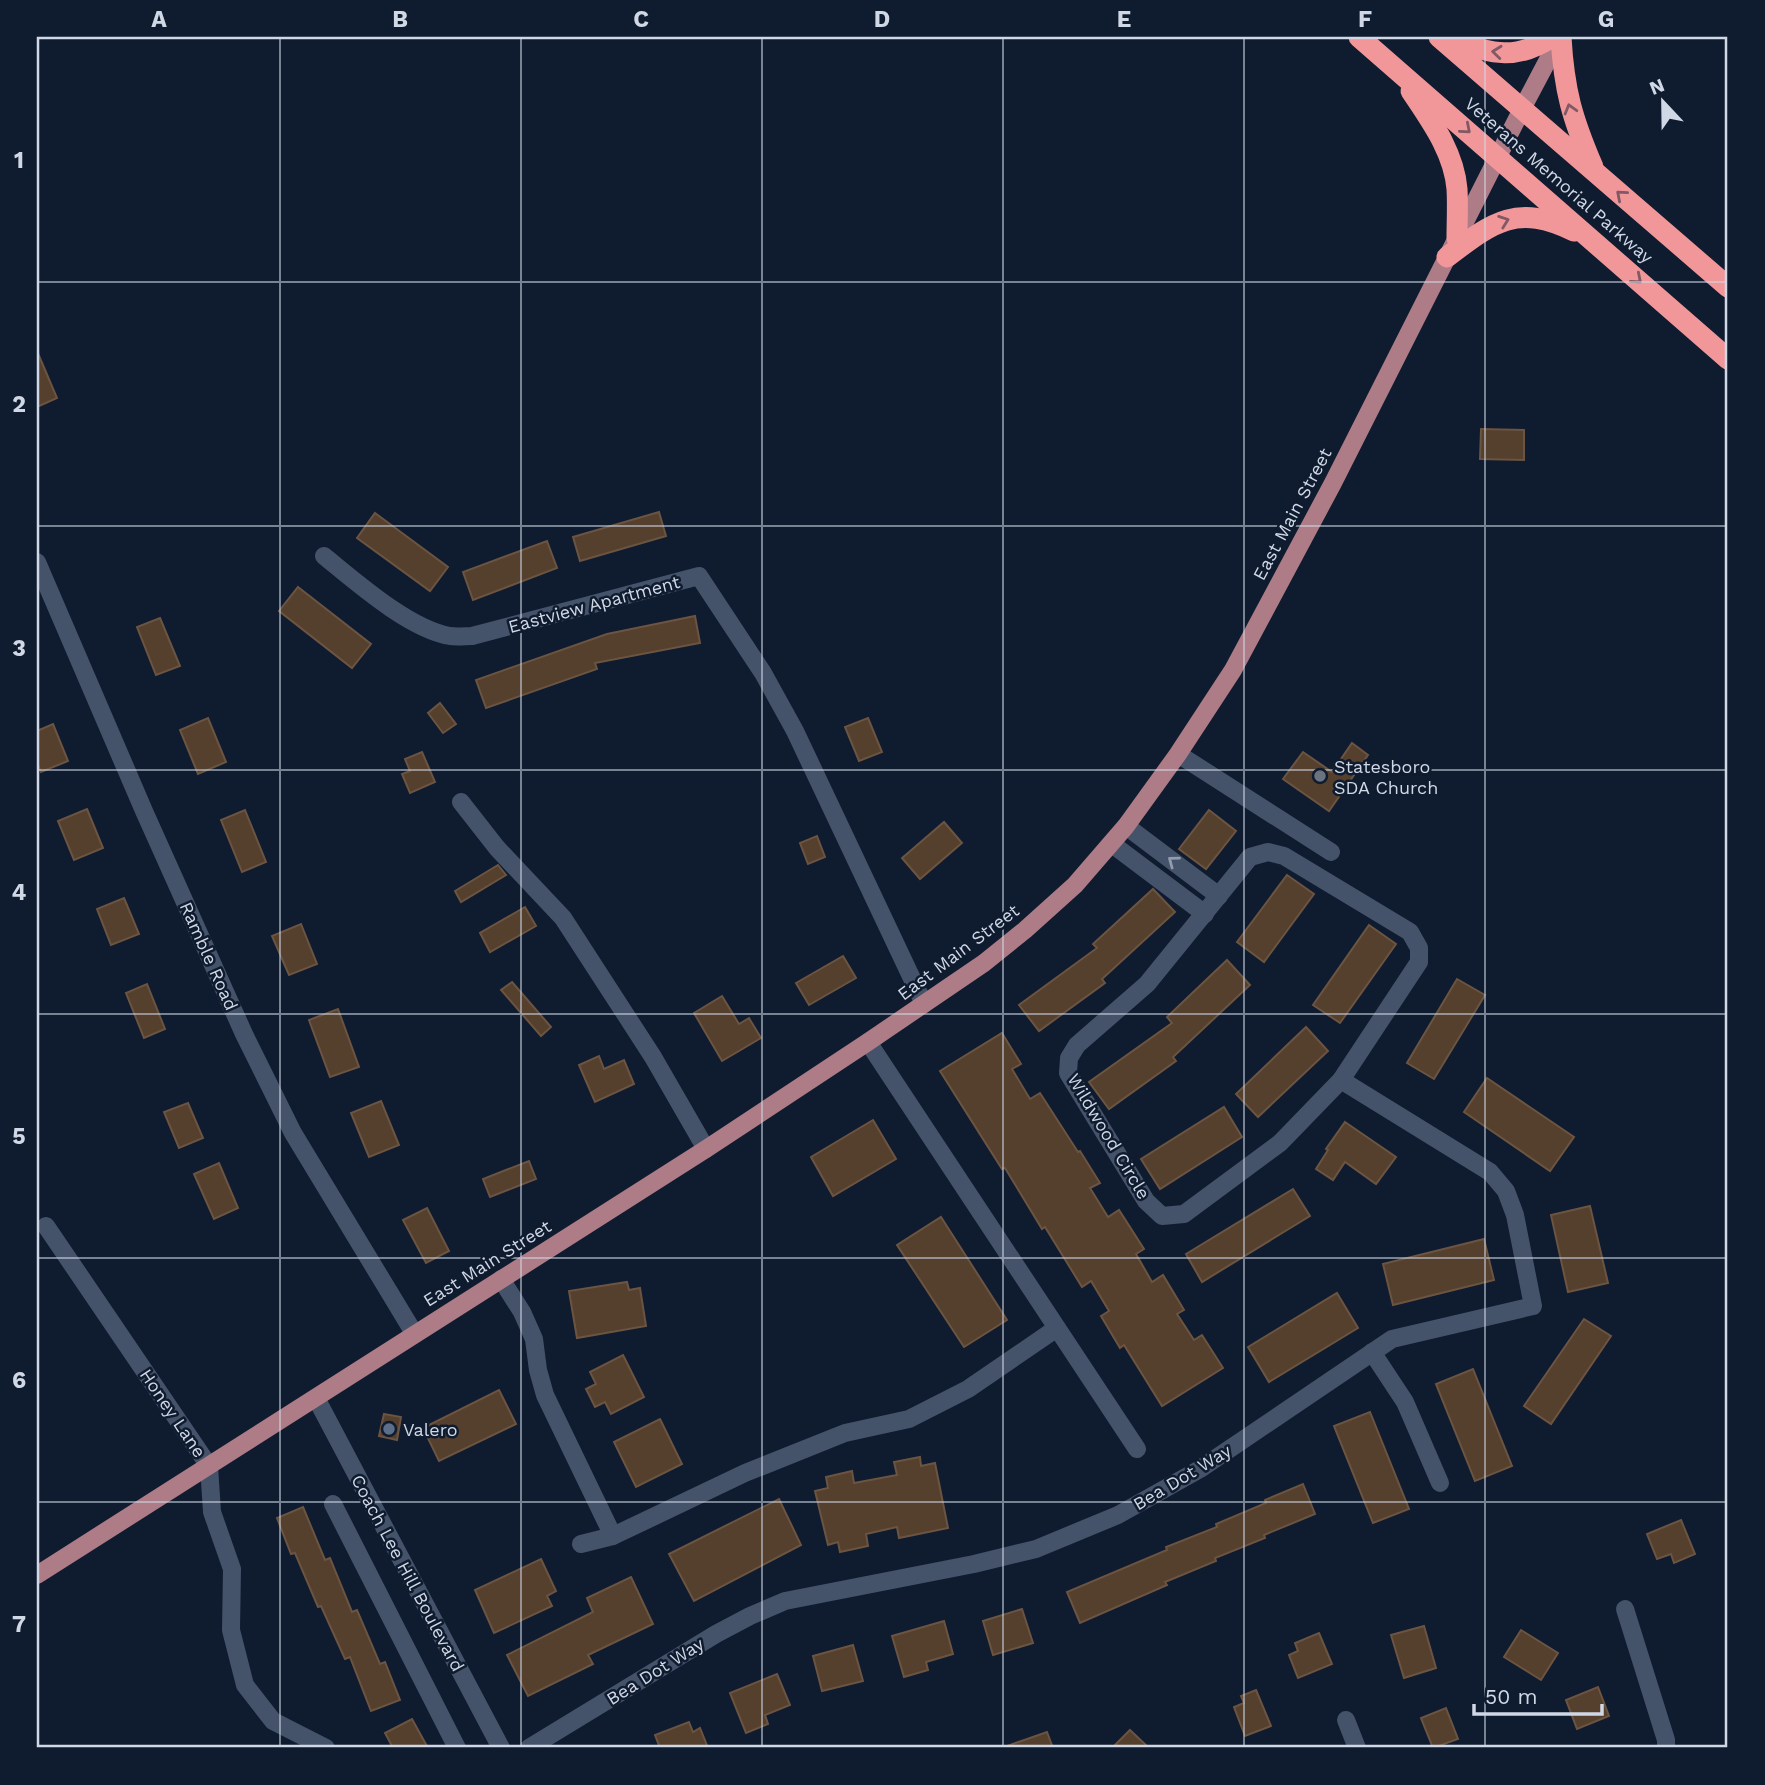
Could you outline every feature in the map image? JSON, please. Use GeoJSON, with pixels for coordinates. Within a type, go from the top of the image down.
{"type":"FeatureCollection","features":[{"type":"Feature","properties":{"kind":"highway","name":"Veterans Memorial Parkway"},"geometry":{"type":"LineString","coordinates":[[1359,37],[1728,359]]}},
{"type":"Feature","properties":{"kind":"highway","name":"Veterans Memorial Parkway"},"geometry":{"type":"LineString","coordinates":[[1440,37],[1728,287]]}},
{"type":"Feature","properties":{"kind":"highway"},"geometry":{"type":"LineString","coordinates":[[1440,37],[1494,54],[1516,53],[1539,46],[1552,37]]}},
{"type":"Feature","properties":{"kind":"highway"},"geometry":{"type":"LineString","coordinates":[[1561,37],[1567,100],[1575,127],[1595,173]]}},
{"type":"Feature","properties":{"kind":"highway"},"geometry":{"type":"LineString","coordinates":[[1399,72],[1439,134],[1452,163],[1457,188],[1452,248]]}},
{"type":"Feature","properties":{"kind":"highway"},"geometry":{"type":"LineString","coordinates":[[1452,248],[1480,231],[1518,216],[1554,221],[1592,240]]}},
{"type":"Feature","properties":{"kind":"main road","name":"East Main Street"},"geometry":{"type":"LineString","coordinates":[[37,1575],[706,1149],[868,1042],[984,963],[1075,885],[1126,826],[1178,754],[1233,670],[1333,483],[1522,108],[1561,37]]}},
{"type":"Feature","properties":{"kind":"street","name":"Eastview Apartment"},"geometry":{"type":"LineString","coordinates":[[324,556],[370,593],[419,624],[451,636],[472,636],[699,576],[763,673],[795,731],[925,1004]]}},
{"type":"Feature","properties":{"kind":"street","name":"Ramble Road"},"geometry":{"type":"LineString","coordinates":[[37,562],[244,1034],[293,1133],[414,1333]]}},
{"type":"Feature","properties":{"kind":"street"},"geometry":{"type":"LineString","coordinates":[[1178,754],[1331,852]]}},
{"type":"Feature","properties":{"kind":"street"},"geometry":{"type":"LineString","coordinates":[[461,802],[497,848],[563,918],[653,1057],[706,1149]]}},
{"type":"Feature","properties":{"kind":"street"},"geometry":{"type":"LineString","coordinates":[[1126,826],[1219,897]]}},
{"type":"Feature","properties":{"kind":"street"},"geometry":{"type":"LineString","coordinates":[[1112,844],[1205,915]]}},
{"type":"Feature","properties":{"kind":"street","name":"Wildwood Circle"},"geometry":{"type":"LineString","coordinates":[[1268,852],[1284,856],[1410,932],[1419,948],[1419,962],[1341,1080],[1280,1143],[1184,1214],[1162,1216],[1146,1201],[1068,1073],[1069,1058],[1077,1045],[1147,984],[1219,897],[1250,857],[1268,852]]}},
{"type":"Feature","properties":{"kind":"street"},"geometry":{"type":"LineString","coordinates":[[868,1042],[1137,1449]]}},
{"type":"Feature","properties":{"kind":"street","name":"Bea Dot Way"},"geometry":{"type":"LineString","coordinates":[[529,1748],[750,1616],[785,1601],[974,1564],[1036,1549],[1118,1515],[1200,1469],[1392,1339],[1533,1306],[1515,1214],[1506,1191],[1490,1172],[1341,1080]]}},
{"type":"Feature","properties":{"kind":"street","name":"Honey Lane"},"geometry":{"type":"LineString","coordinates":[[46,1226],[209,1466],[212,1512],[232,1569],[231,1630],[245,1685],[273,1721],[326,1748]]}},
{"type":"Feature","properties":{"kind":"street"},"geometry":{"type":"LineString","coordinates":[[501,1279],[522,1312],[534,1339],[545,1395],[613,1536]]}},
{"type":"Feature","properties":{"kind":"street"},"geometry":{"type":"LineString","coordinates":[[581,1544],[613,1536],[745,1473],[845,1433],[909,1419],[968,1389],[1057,1328]]}},
{"type":"Feature","properties":{"kind":"street"},"geometry":{"type":"LineString","coordinates":[[1372,1352],[1405,1402],[1440,1483]]}},
{"type":"Feature","properties":{"kind":"street","name":"Coach Lee Hill Boulevard"},"geometry":{"type":"LineString","coordinates":[[316,1398],[501,1748]]}},
{"type":"Feature","properties":{"kind":"street"},"geometry":{"type":"LineString","coordinates":[[332,1504],[457,1748]]}},
{"type":"Feature","properties":{"kind":"street"},"geometry":{"type":"LineString","coordinates":[[1625,1609],[1666,1740],[1666,1748]]}},
{"type":"Feature","properties":{"kind":"street"},"geometry":{"type":"LineString","coordinates":[[1346,1720],[1357,1748]]}},
{"type":"Feature","properties":{"kind":"building"},"geometry":{"type":"Polygon","coordinates":[[[37,351],[57,398],[37,407],[37,351]]]}},
{"type":"Feature","properties":{"kind":"building"},"geometry":{"type":"Polygon","coordinates":[[[1481,429],[1524,430],[1524,460],[1480,459],[1481,429]]]}},
{"type":"Feature","properties":{"kind":"building"},"geometry":{"type":"Polygon","coordinates":[[[659,512],[666,536],[580,561],[573,537],[659,512]]]}},
{"type":"Feature","properties":{"kind":"building"},"geometry":{"type":"Polygon","coordinates":[[[375,513],[448,567],[430,591],[357,538],[375,513]]]}},
{"type":"Feature","properties":{"kind":"building"},"geometry":{"type":"Polygon","coordinates":[[[547,541],[557,568],[473,600],[463,572],[547,541]]]}},
{"type":"Feature","properties":{"kind":"building"},"geometry":{"type":"Polygon","coordinates":[[[298,587],[371,644],[352,668],[279,611],[298,587]]]}},
{"type":"Feature","properties":{"kind":"building"},"geometry":{"type":"Polygon","coordinates":[[[695,616],[700,643],[595,663],[597,669],[486,708],[476,680],[607,634],[695,616]]]}},
{"type":"Feature","properties":{"kind":"building"},"geometry":{"type":"Polygon","coordinates":[[[160,618],[180,666],[156,675],[137,627],[160,618]]]}},
{"type":"Feature","properties":{"kind":"building"},"geometry":{"type":"Polygon","coordinates":[[[440,703],[456,724],[443,733],[428,713],[440,703]]]}},
{"type":"Feature","properties":{"kind":"building"},"geometry":{"type":"Polygon","coordinates":[[[208,718],[226,762],[198,774],[180,730],[208,718]]]}},
{"type":"Feature","properties":{"kind":"building"},"geometry":{"type":"Polygon","coordinates":[[[868,718],[882,752],[859,761],[845,727],[868,718]]]}},
{"type":"Feature","properties":{"kind":"building"},"geometry":{"type":"Polygon","coordinates":[[[53,724],[68,761],[41,772],[37,762],[37,731],[53,724]]]}},
{"type":"Feature","properties":{"kind":"building","name":"Statesboro SDA Church"},"geometry":{"type":"Polygon","coordinates":[[[1352,743],[1368,755],[1329,811],[1283,779],[1303,752],[1332,772],[1352,743]]]}},
{"type":"Feature","properties":{"kind":"building"},"geometry":{"type":"Polygon","coordinates":[[[422,752],[435,782],[410,793],[402,774],[410,771],[405,759],[422,752]]]}},
{"type":"Feature","properties":{"kind":"building"},"geometry":{"type":"Polygon","coordinates":[[[87,809],[103,848],[74,860],[58,821],[87,809]]]}},
{"type":"Feature","properties":{"kind":"building"},"geometry":{"type":"Polygon","coordinates":[[[245,810],[266,862],[242,872],[221,820],[245,810]]]}},
{"type":"Feature","properties":{"kind":"building"},"geometry":{"type":"Polygon","coordinates":[[[1209,810],[1236,831],[1206,869],[1179,849],[1209,810]]]}},
{"type":"Feature","properties":{"kind":"building"},"geometry":{"type":"Polygon","coordinates":[[[944,822],[962,843],[920,879],[902,858],[944,822]]]}},
{"type":"Feature","properties":{"kind":"building"},"geometry":{"type":"Polygon","coordinates":[[[817,836],[825,857],[808,864],[800,843],[817,836]]]}},
{"type":"Feature","properties":{"kind":"building"},"geometry":{"type":"Polygon","coordinates":[[[498,865],[506,875],[461,902],[455,891],[498,865]]]}},
{"type":"Feature","properties":{"kind":"building"},"geometry":{"type":"Polygon","coordinates":[[[1287,875],[1314,894],[1264,962],[1237,942],[1287,875]]]}},
{"type":"Feature","properties":{"kind":"building"},"geometry":{"type":"Polygon","coordinates":[[[1153,889],[1175,912],[1102,979],[1105,983],[1039,1031],[1019,1005],[1097,948],[1093,944],[1153,889]]]}},
{"type":"Feature","properties":{"kind":"building"},"geometry":{"type":"Polygon","coordinates":[[[124,898],[139,934],[111,945],[97,909],[124,898]]]}},
{"type":"Feature","properties":{"kind":"building"},"geometry":{"type":"Polygon","coordinates":[[[525,907],[536,926],[490,952],[480,933],[525,907]]]}},
{"type":"Feature","properties":{"kind":"building"},"geometry":{"type":"Polygon","coordinates":[[[301,924],[317,964],[289,975],[272,936],[301,924]]]}},
{"type":"Feature","properties":{"kind":"building"},"geometry":{"type":"Polygon","coordinates":[[[1369,925],[1396,944],[1340,1023],[1313,1005],[1369,925]]]}},
{"type":"Feature","properties":{"kind":"building"},"geometry":{"type":"Polygon","coordinates":[[[843,956],[856,978],[809,1005],[796,983],[843,956]]]}},
{"type":"Feature","properties":{"kind":"building"},"geometry":{"type":"Polygon","coordinates":[[[1227,960],[1250,985],[1173,1057],[1176,1061],[1109,1109],[1089,1082],[1172,1023],[1167,1017],[1227,960]]]}},
{"type":"Feature","properties":{"kind":"building"},"geometry":{"type":"Polygon","coordinates":[[[1457,979],[1485,995],[1434,1079],[1407,1063],[1457,979]]]}},
{"type":"Feature","properties":{"kind":"building"},"geometry":{"type":"Polygon","coordinates":[[[512,982],[551,1027],[541,1036],[501,990],[512,982]]]}},
{"type":"Feature","properties":{"kind":"building"},"geometry":{"type":"Polygon","coordinates":[[[147,984],[165,1029],[144,1038],[126,993],[147,984]]]}},
{"type":"Feature","properties":{"kind":"building"},"geometry":{"type":"Polygon","coordinates":[[[722,996],[739,1024],[749,1018],[761,1038],[722,1061],[694,1013],[722,996]]]}},
{"type":"Feature","properties":{"kind":"building"},"geometry":{"type":"Polygon","coordinates":[[[338,1009],[359,1067],[330,1077],[309,1020],[338,1009]]]}},
{"type":"Feature","properties":{"kind":"building"},"geometry":{"type":"Polygon","coordinates":[[[1306,1027],[1328,1051],[1258,1117],[1236,1094],[1306,1027]]]}},
{"type":"Feature","properties":{"kind":"building"},"geometry":{"type":"Polygon","coordinates":[[[1002,1033],[1021,1064],[1012,1069],[1030,1099],[1040,1093],[1100,1183],[1090,1188],[1108,1217],[1119,1210],[1144,1249],[1136,1254],[1152,1282],[1163,1275],[1184,1310],[1177,1314],[1194,1340],[1202,1335],[1223,1368],[1162,1406],[1124,1345],[1120,1348],[1101,1316],[1109,1311],[1091,1281],[1082,1287],[940,1071],[1002,1033]]]}},
{"type":"Feature","properties":{"kind":"building"},"geometry":{"type":"Polygon","coordinates":[[[599,1056],[604,1069],[624,1060],[634,1084],[595,1102],[579,1065],[599,1056]]]}},
{"type":"Feature","properties":{"kind":"building"},"geometry":{"type":"Polygon","coordinates":[[[1487,1078],[1574,1137],[1550,1171],[1464,1112],[1487,1078]]]}},
{"type":"Feature","properties":{"kind":"building"},"geometry":{"type":"Polygon","coordinates":[[[381,1101],[399,1145],[369,1157],[351,1113],[381,1101]]]}},
{"type":"Feature","properties":{"kind":"building"},"geometry":{"type":"Polygon","coordinates":[[[188,1103],[203,1138],[179,1148],[164,1112],[188,1103]]]}},
{"type":"Feature","properties":{"kind":"building"},"geometry":{"type":"Polygon","coordinates":[[[1224,1107],[1242,1137],[1160,1189],[1141,1159],[1224,1107]]]}},
{"type":"Feature","properties":{"kind":"building"},"geometry":{"type":"Polygon","coordinates":[[[873,1120],[896,1159],[833,1196],[811,1157],[873,1120]]]}},
{"type":"Feature","properties":{"kind":"building"},"geometry":{"type":"Polygon","coordinates":[[[1345,1122],[1396,1157],[1376,1184],[1345,1162],[1333,1180],[1316,1169],[1345,1122]]]}},
{"type":"Feature","properties":{"kind":"building"},"geometry":{"type":"Polygon","coordinates":[[[529,1161],[536,1179],[490,1197],[483,1179],[529,1161]]]}},
{"type":"Feature","properties":{"kind":"building"},"geometry":{"type":"Polygon","coordinates":[[[219,1163],[238,1208],[214,1219],[194,1174],[219,1163]]]}},
{"type":"Feature","properties":{"kind":"building"},"geometry":{"type":"Polygon","coordinates":[[[1293,1189],[1310,1216],[1202,1282],[1186,1254],[1293,1189]]]}},
{"type":"Feature","properties":{"kind":"building"},"geometry":{"type":"Polygon","coordinates":[[[1590,1206],[1608,1283],[1568,1292],[1551,1215],[1590,1206]]]}},
{"type":"Feature","properties":{"kind":"building"},"geometry":{"type":"Polygon","coordinates":[[[427,1208],[449,1251],[426,1263],[403,1220],[427,1208]]]}},
{"type":"Feature","properties":{"kind":"building"},"geometry":{"type":"Polygon","coordinates":[[[941,1217],[1007,1320],[964,1347],[897,1245],[941,1217]]]}},
{"type":"Feature","properties":{"kind":"building"},"geometry":{"type":"Polygon","coordinates":[[[1484,1239],[1494,1280],[1393,1305],[1383,1264],[1484,1239]]]}},
{"type":"Feature","properties":{"kind":"building"},"geometry":{"type":"Polygon","coordinates":[[[627,1282],[629,1290],[640,1288],[646,1326],[577,1338],[569,1291],[627,1282]]]}},
{"type":"Feature","properties":{"kind":"building"},"geometry":{"type":"Polygon","coordinates":[[[1337,1293],[1358,1328],[1269,1382],[1248,1347],[1337,1293]]]}},
{"type":"Feature","properties":{"kind":"building"},"geometry":{"type":"Polygon","coordinates":[[[1584,1319],[1611,1336],[1551,1424],[1524,1406],[1584,1319]]]}},
{"type":"Feature","properties":{"kind":"building"},"geometry":{"type":"Polygon","coordinates":[[[623,1355],[644,1397],[611,1414],[605,1402],[595,1407],[586,1389],[596,1384],[590,1372],[623,1355]]]}},
{"type":"Feature","properties":{"kind":"building"},"geometry":{"type":"Polygon","coordinates":[[[1473,1369],[1512,1466],[1475,1481],[1436,1384],[1473,1369]]]}},
{"type":"Feature","properties":{"kind":"building"},"geometry":{"type":"Polygon","coordinates":[[[499,1390],[516,1424],[439,1461],[423,1428],[499,1390]]]}},
{"type":"Feature","properties":{"kind":"building"},"geometry":{"type":"Polygon","coordinates":[[[1370,1412],[1409,1509],[1373,1523],[1334,1426],[1370,1412]]]}},
{"type":"Feature","properties":{"kind":"building"},"geometry":{"type":"Polygon","coordinates":[[[384,1414],[401,1417],[397,1440],[379,1436],[384,1414]]]}},
{"type":"Feature","properties":{"kind":"building"},"geometry":{"type":"Polygon","coordinates":[[[660,1419],[682,1464],[636,1487],[614,1442],[660,1419]]]}},
{"type":"Feature","properties":{"kind":"building"},"geometry":{"type":"Polygon","coordinates":[[[920,1457],[921,1466],[935,1463],[948,1528],[899,1538],[897,1527],[866,1534],[868,1546],[840,1552],[838,1542],[828,1545],[815,1491],[828,1488],[826,1477],[852,1471],[854,1483],[897,1475],[894,1462],[920,1457]]]}},
{"type":"Feature","properties":{"kind":"building"},"geometry":{"type":"Polygon","coordinates":[[[1303,1484],[1315,1514],[1264,1535],[1265,1538],[1165,1582],[1167,1585],[1080,1623],[1067,1592],[1167,1550],[1166,1547],[1217,1527],[1216,1524],[1303,1484]]]}},
{"type":"Feature","properties":{"kind":"building"},"geometry":{"type":"Polygon","coordinates":[[[779,1499],[801,1545],[694,1601],[669,1554],[779,1499]]]}},
{"type":"Feature","properties":{"kind":"building"},"geometry":{"type":"Polygon","coordinates":[[[303,1507],[325,1560],[330,1558],[352,1612],[357,1610],[380,1664],[385,1662],[400,1700],[371,1711],[350,1657],[345,1659],[321,1606],[318,1607],[295,1553],[291,1554],[277,1518],[303,1507]]]}},
{"type":"Feature","properties":{"kind":"building"},"geometry":{"type":"Polygon","coordinates":[[[1681,1520],[1695,1554],[1674,1563],[1671,1554],[1657,1559],[1647,1534],[1681,1520]]]}},
{"type":"Feature","properties":{"kind":"building"},"geometry":{"type":"Polygon","coordinates":[[[541,1559],[556,1591],[547,1596],[552,1606],[494,1633],[475,1590],[541,1559]]]}},
{"type":"Feature","properties":{"kind":"building"},"geometry":{"type":"Polygon","coordinates":[[[631,1577],[653,1624],[588,1655],[593,1664],[528,1696],[507,1655],[593,1612],[587,1598],[631,1577]]]}},
{"type":"Feature","properties":{"kind":"building"},"geometry":{"type":"Polygon","coordinates":[[[1022,1609],[1033,1643],[993,1655],[983,1621],[1022,1609]]]}},
{"type":"Feature","properties":{"kind":"building"},"geometry":{"type":"Polygon","coordinates":[[[944,1621],[953,1654],[926,1662],[928,1670],[904,1677],[892,1636],[944,1621]]]}},
{"type":"Feature","properties":{"kind":"building"},"geometry":{"type":"Polygon","coordinates":[[[1424,1626],[1436,1668],[1404,1678],[1391,1635],[1424,1626]]]}},
{"type":"Feature","properties":{"kind":"building"},"geometry":{"type":"Polygon","coordinates":[[[1521,1630],[1558,1653],[1541,1680],[1504,1657],[1521,1630]]]}},
{"type":"Feature","properties":{"kind":"building"},"geometry":{"type":"Polygon","coordinates":[[[1319,1633],[1332,1664],[1298,1678],[1289,1655],[1298,1651],[1295,1643],[1319,1633]]]}},
{"type":"Feature","properties":{"kind":"building"},"geometry":{"type":"Polygon","coordinates":[[[853,1645],[863,1681],[822,1691],[813,1656],[853,1645]]]}},
{"type":"Feature","properties":{"kind":"building"},"geometry":{"type":"Polygon","coordinates":[[[777,1674],[790,1705],[765,1715],[768,1724],[746,1733],[730,1693],[777,1674]]]}},
{"type":"Feature","properties":{"kind":"building"},"geometry":{"type":"Polygon","coordinates":[[[1598,1687],[1609,1716],[1577,1729],[1566,1700],[1598,1687]]]}},
{"type":"Feature","properties":{"kind":"building"},"geometry":{"type":"Polygon","coordinates":[[[1256,1690],[1271,1726],[1245,1736],[1234,1707],[1244,1703],[1241,1696],[1256,1690]]]}},
{"type":"Feature","properties":{"kind":"building"},"geometry":{"type":"Polygon","coordinates":[[[1446,1708],[1458,1739],[1433,1748],[1421,1718],[1446,1708]]]}},
{"type":"Feature","properties":{"kind":"building"},"geometry":{"type":"Polygon","coordinates":[[[412,1719],[428,1748],[393,1748],[385,1733],[412,1719]]]}},
{"type":"Feature","properties":{"kind":"building"},"geometry":{"type":"Polygon","coordinates":[[[689,1722],[693,1732],[700,1728],[708,1748],[660,1748],[655,1735],[689,1722]]]}},
{"type":"Feature","properties":{"kind":"building"},"geometry":{"type":"Polygon","coordinates":[[[1130,1730],[1149,1748],[1112,1748],[1130,1730]]]}},
{"type":"Feature","properties":{"kind":"building"},"geometry":{"type":"Polygon","coordinates":[[[1047,1732],[1053,1748],[1007,1746],[1047,1732]]]}},
{"type":"Feature","properties":{"kind":"place","name":"Statesboro SDA Church"},"geometry":{"type":"Point","coordinates":[1320,776]}},
{"type":"Feature","properties":{"kind":"place","name":"Valero"},"geometry":{"type":"Point","coordinates":[389,1429]}}]}
